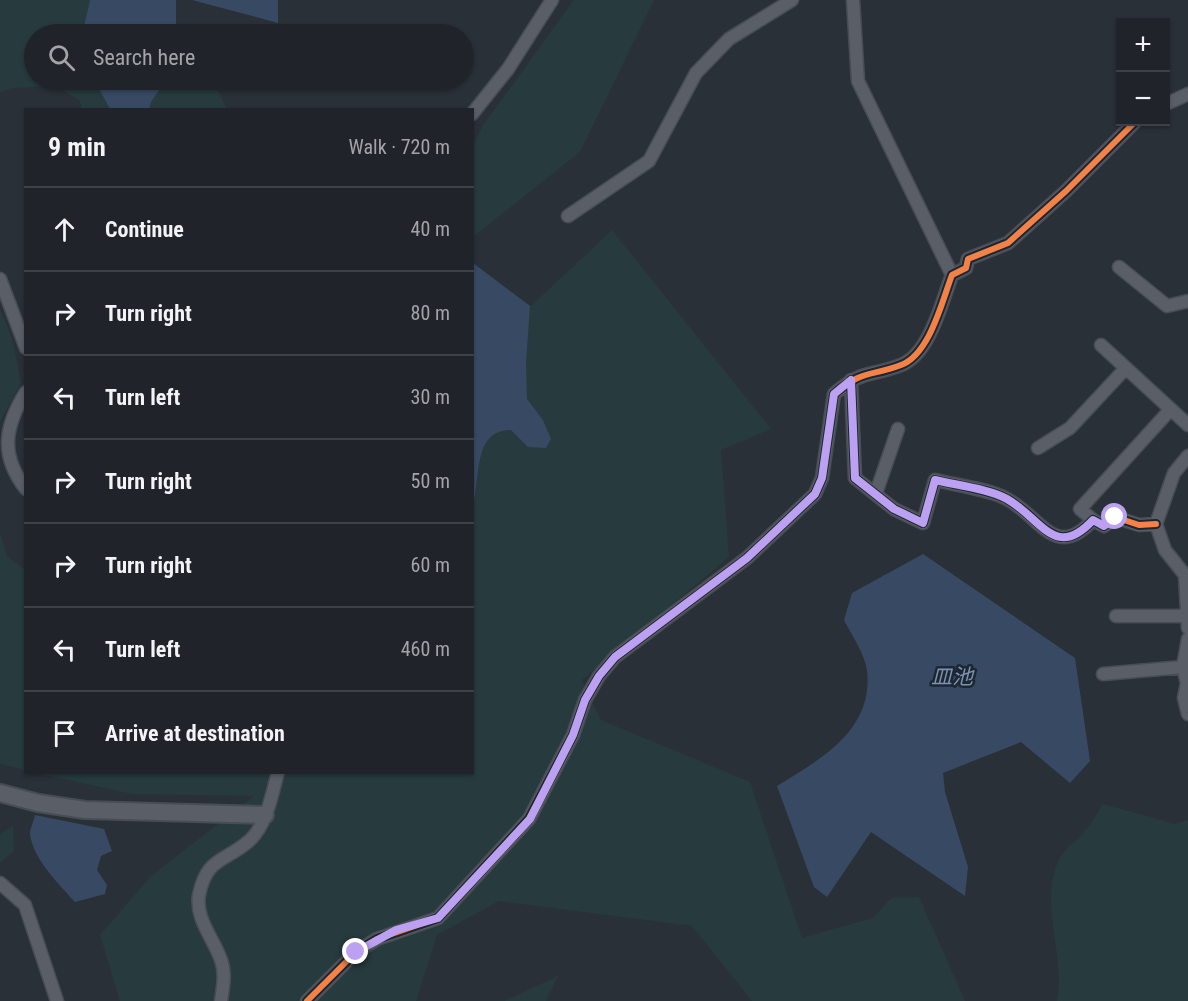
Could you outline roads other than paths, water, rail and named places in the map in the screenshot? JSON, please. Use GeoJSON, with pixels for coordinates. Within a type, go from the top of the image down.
{"type":"FeatureCollection","features":[{"type":"Feature","properties":{"kind":"street"},"geometry":{"type":"LineString","coordinates":[[474,112],[508,69],[552,0]]}},
{"type":"Feature","properties":{"kind":"street"},"geometry":{"type":"LineString","coordinates":[[568,216],[649,161],[696,74],[729,39],[792,0]]}},
{"type":"Feature","properties":{"kind":"street"},"geometry":{"type":"LineString","coordinates":[[853,0],[858,81],[898,169],[952,274]]}},
{"type":"Feature","properties":{"kind":"street"},"geometry":{"type":"LineString","coordinates":[[1170,102],[1188,94]]}},
{"type":"Feature","properties":{"kind":"street"},"geometry":{"type":"LineString","coordinates":[[307,1001],[356,952],[376,939],[396,930],[438,918],[530,819],[573,735],[585,700],[599,676],[615,657],[747,558],[815,494],[822,478],[834,394],[851,380],[868,372],[903,365],[927,340],[952,274],[966,268],[968,259],[1008,243],[1066,191],[1131,126]]}},
{"type":"Feature","properties":{"kind":"street"},"geometry":{"type":"LineString","coordinates":[[1119,267],[1167,306],[1188,301]]}},
{"type":"Feature","properties":{"kind":"street"},"geometry":{"type":"LineString","coordinates":[[0,279],[24,343]]}},
{"type":"Feature","properties":{"kind":"street"},"geometry":{"type":"LineString","coordinates":[[1101,345],[1188,425]]}},
{"type":"Feature","properties":{"kind":"street"},"geometry":{"type":"LineString","coordinates":[[1038,448],[1070,428],[1125,369]]}},
{"type":"Feature","properties":{"kind":"street"},"geometry":{"type":"LineString","coordinates":[[851,380],[855,478],[894,509],[923,523],[935,480],[1006,498],[1057,537],[1068,539],[1079,535],[1093,520]]}},
{"type":"Feature","properties":{"kind":"street"},"geometry":{"type":"LineString","coordinates":[[24,395],[13,412],[7,436],[9,466],[24,486]]}},
{"type":"Feature","properties":{"kind":"street"},"geometry":{"type":"LineString","coordinates":[[1156,524],[1139,525],[1115,517],[1104,526],[1080,509],[1170,410]]}},
{"type":"Feature","properties":{"kind":"street"},"geometry":{"type":"LineString","coordinates":[[876,493],[898,429]]}},
{"type":"Feature","properties":{"kind":"street"},"geometry":{"type":"LineString","coordinates":[[1116,616],[1187,622],[1185,575],[1165,550],[1156,524],[1174,473],[1188,456]]}},
{"type":"Feature","properties":{"kind":"street"},"geometry":{"type":"LineString","coordinates":[[1188,639],[1183,667],[1187,685],[1184,698],[1188,714]]}},
{"type":"Feature","properties":{"kind":"street"},"geometry":{"type":"LineString","coordinates":[[1103,674],[1183,667]]}},
{"type":"Feature","properties":{"kind":"street"},"geometry":{"type":"LineString","coordinates":[[221,1001],[224,977],[221,961],[201,919],[199,899],[203,879],[220,858],[250,840],[265,815],[277,774]]}},
{"type":"Feature","properties":{"kind":"street"},"geometry":{"type":"LineString","coordinates":[[0,793],[38,803],[85,810],[265,815]]}},
{"type":"Feature","properties":{"kind":"street"},"geometry":{"type":"LineString","coordinates":[[0,883],[25,905],[57,1001]]}},
{"type":"Feature","properties":{"kind":"water"},"geometry":{"type":"Polygon","coordinates":[[[90,0],[176,0],[176,24],[84,24],[90,0]]]}},
{"type":"Feature","properties":{"kind":"water"},"geometry":{"type":"Polygon","coordinates":[[[192,0],[278,0],[278,23],[192,0]]]}},
{"type":"Feature","properties":{"kind":"water"},"geometry":{"type":"Polygon","coordinates":[[[100,90],[159,90],[150,108],[109,108],[100,90]]]}},
{"type":"Feature","properties":{"kind":"water"},"geometry":{"type":"Polygon","coordinates":[[[474,264],[530,306],[526,362],[527,399],[543,420],[551,439],[546,448],[528,447],[511,430],[498,432],[484,447],[480,458],[474,500],[474,264]]]}},
{"type":"Feature","properties":{"kind":"water","name":"皿池"},"geometry":{"type":"Polygon","coordinates":[[[923,554],[1075,658],[1090,761],[1070,783],[1021,742],[943,773],[945,792],[968,867],[965,896],[871,832],[827,897],[814,887],[777,786],[827,753],[853,726],[862,710],[867,691],[866,664],[844,620],[852,593],[923,554]]]}},
{"type":"Feature","properties":{"kind":"water"},"geometry":{"type":"Polygon","coordinates":[[[35,815],[104,829],[112,851],[101,856],[97,870],[107,885],[105,894],[75,902],[61,887],[41,861],[32,843],[30,832],[35,815]]]}}]}
